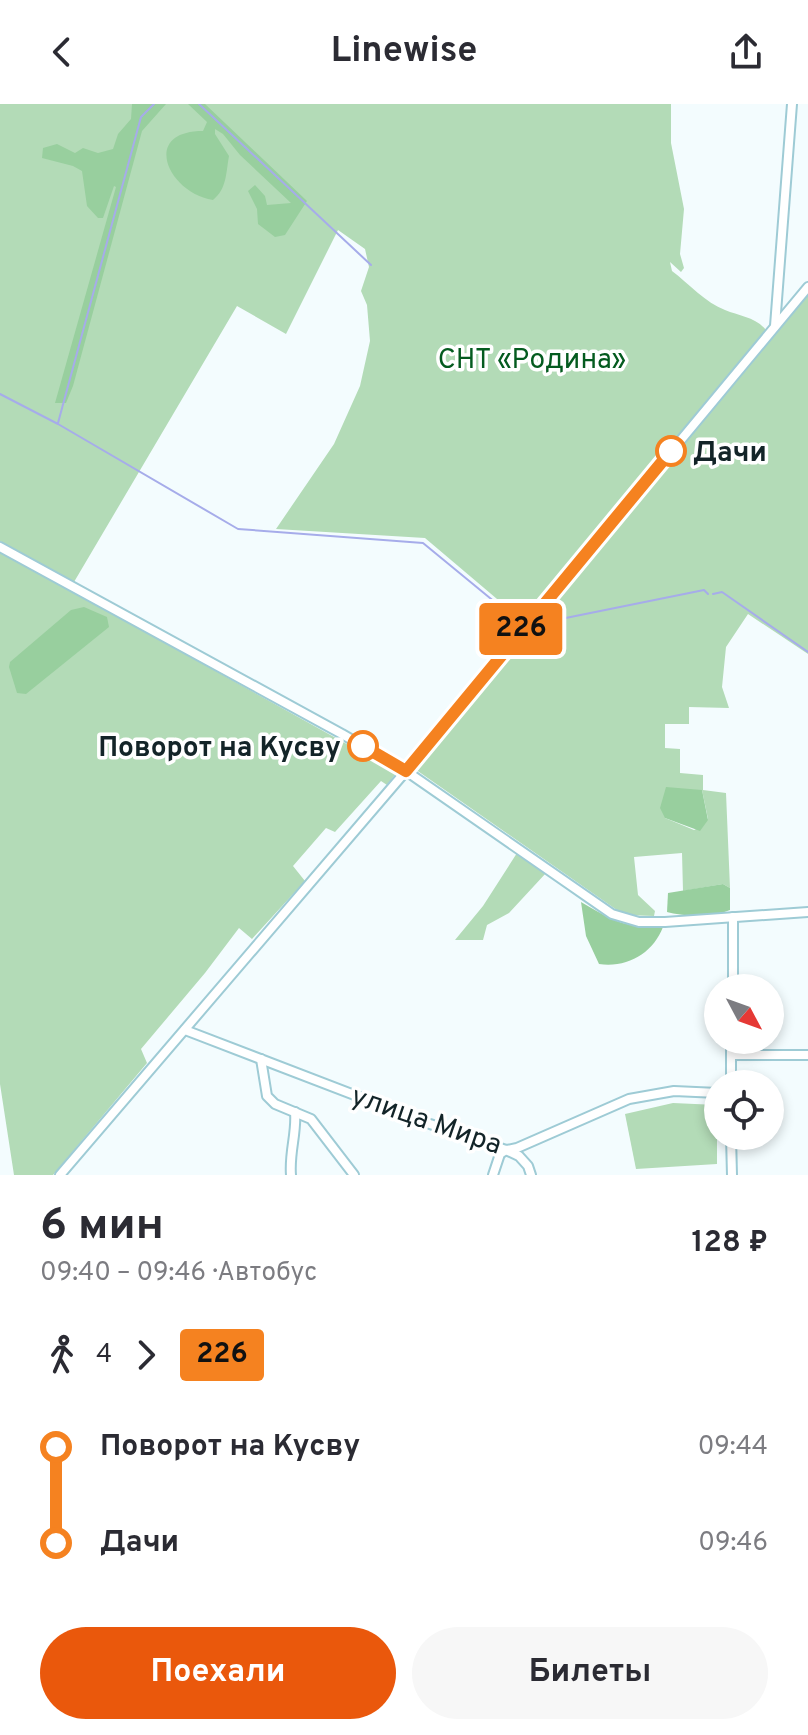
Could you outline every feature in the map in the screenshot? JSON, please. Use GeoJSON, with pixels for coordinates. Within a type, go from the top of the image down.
{"type":"FeatureCollection","features":[{"type":"Feature","properties":{"kind":"street"},"geometry":{"type":"LineString","coordinates":[[775,326],[792,104]]}},
{"type":"Feature","properties":{"kind":"street"},"geometry":{"type":"LineString","coordinates":[[60,1175],[406,771],[808,287]]}},
{"type":"Feature","properties":{"kind":"street"},"geometry":{"type":"LineString","coordinates":[[0,547],[406,771],[612,914],[639,922],[808,912]]}},
{"type":"Feature","properties":{"kind":"street"},"geometry":{"type":"LineString","coordinates":[[733,917],[733,974]]}},
{"type":"Feature","properties":{"kind":"street","name":"улица Мира"},"geometry":{"type":"LineString","coordinates":[[185,1030],[506,1150],[629,1099],[674,1091],[704,1092]]}},
{"type":"Feature","properties":{"kind":"street"},"geometry":{"type":"LineString","coordinates":[[731,1070],[731,1055],[808,1055]]}},
{"type":"Feature","properties":{"kind":"street"},"geometry":{"type":"LineString","coordinates":[[261,1059],[267,1096],[275,1104],[311,1119],[354,1175]]}},
{"type":"Feature","properties":{"kind":"street"},"geometry":{"type":"LineString","coordinates":[[291,1175],[289,1152],[296,1122],[295,1112]]}},
{"type":"Feature","properties":{"kind":"street"},"geometry":{"type":"LineString","coordinates":[[493,1175],[500,1154],[506,1150],[519,1156],[531,1175]]}},
{"type":"Feature","properties":{"kind":"street"},"geometry":{"type":"LineString","coordinates":[[731,1150],[732,1175]]}},
{"type":"Feature","properties":{"kind":"green space","name":"СНТ «Родина»"},"geometry":{"type":"Polygon","coordinates":[[[0,104],[671,104],[671,143],[684,209],[680,254],[684,268],[681,272],[670,262],[672,271],[711,303],[752,320],[766,330],[524,622],[425,538],[276,529],[334,444],[360,386],[370,341],[367,305],[361,291],[369,267],[365,249],[338,230],[286,334],[237,306],[74,582],[0,541],[0,104]]]}},
{"type":"Feature","properties":{"kind":"green space"},"geometry":{"type":"Polygon","coordinates":[[[132,104],[166,104],[142,131],[73,386],[66,403],[55,403],[116,187],[103,218],[98,218],[87,206],[82,171],[42,158],[43,148],[57,144],[75,153],[83,148],[98,153],[113,149],[118,134],[131,119],[132,104]]]}},
{"type":"Feature","properties":{"kind":"green space"},"geometry":{"type":"Polygon","coordinates":[[[188,104],[205,104],[307,201],[285,235],[275,237],[258,224],[257,209],[248,191],[255,185],[265,196],[267,205],[291,203],[215,129],[229,156],[225,180],[218,196],[213,200],[197,195],[173,175],[167,151],[172,141],[184,134],[203,131],[207,122],[188,104]]]}},
{"type":"Feature","properties":{"kind":"green space"},"geometry":{"type":"Polygon","coordinates":[[[808,293],[808,654],[748,614],[726,647],[722,687],[729,708],[689,707],[689,724],[665,724],[665,748],[680,749],[680,773],[703,775],[703,790],[726,793],[730,888],[723,884],[683,891],[682,853],[634,857],[638,895],[655,911],[654,916],[624,915],[412,767],[808,293]],[[702,790],[665,818],[694,830],[708,819],[702,790]]]}},
{"type":"Feature","properties":{"kind":"green space"},"geometry":{"type":"Polygon","coordinates":[[[0,551],[397,772],[387,785],[381,781],[335,832],[326,828],[293,866],[305,881],[252,939],[239,928],[141,1049],[147,1063],[53,1175],[14,1175],[0,1084],[0,551]]]}},
{"type":"Feature","properties":{"kind":"green space"},"geometry":{"type":"Polygon","coordinates":[[[84,607],[107,617],[109,627],[26,694],[17,693],[10,662],[71,610],[84,607]]]}},
{"type":"Feature","properties":{"kind":"green space"},"geometry":{"type":"Polygon","coordinates":[[[666,787],[702,790],[708,820],[700,831],[665,818],[660,808],[666,787]]]}},
{"type":"Feature","properties":{"kind":"green space"},"geometry":{"type":"Polygon","coordinates":[[[517,853],[546,873],[509,913],[487,925],[483,940],[455,940],[483,906],[517,853]]]}},
{"type":"Feature","properties":{"kind":"green space"},"geometry":{"type":"Polygon","coordinates":[[[723,884],[730,888],[730,910],[699,916],[667,912],[668,893],[723,884]]]}},
{"type":"Feature","properties":{"kind":"green space"},"geometry":{"type":"Polygon","coordinates":[[[581,902],[620,922],[663,927],[653,944],[638,957],[620,964],[599,964],[586,936],[581,902]]]}},
{"type":"Feature","properties":{"kind":"green space"},"geometry":{"type":"Polygon","coordinates":[[[673,1103],[704,1104],[704,1150],[717,1150],[717,1164],[636,1169],[625,1114],[673,1103]]]}},
{"type":"Feature","properties":{"kind":"waterway"},"geometry":{"type":"LineString","coordinates":[[58,423],[141,117],[154,104]]}},
{"type":"Feature","properties":{"kind":"waterway"},"geometry":{"type":"LineString","coordinates":[[199,104],[371,265]]}},
{"type":"Feature","properties":{"kind":"waterway"},"geometry":{"type":"LineString","coordinates":[[0,394],[58,424],[238,529],[423,543],[518,621]]}},
{"type":"Feature","properties":{"kind":"waterway"},"geometry":{"type":"LineString","coordinates":[[531,625],[704,590],[708,594]]}},
{"type":"Feature","properties":{"kind":"waterway"},"geometry":{"type":"LineString","coordinates":[[713,594],[722,592],[808,652]]}},
{"type":"Feature","properties":{"kind":"bus line","name":"226"},"geometry":{"type":"LineString","coordinates":[[363,746],[406,771],[671,451]]}},
{"type":"Feature","properties":{"kind":"place","name":"Дачи"},"geometry":{"type":"Point","coordinates":[671,451]}},
{"type":"Feature","properties":{"kind":"place","name":"Поворот на Кусву"},"geometry":{"type":"Point","coordinates":[363,746]}}]}
